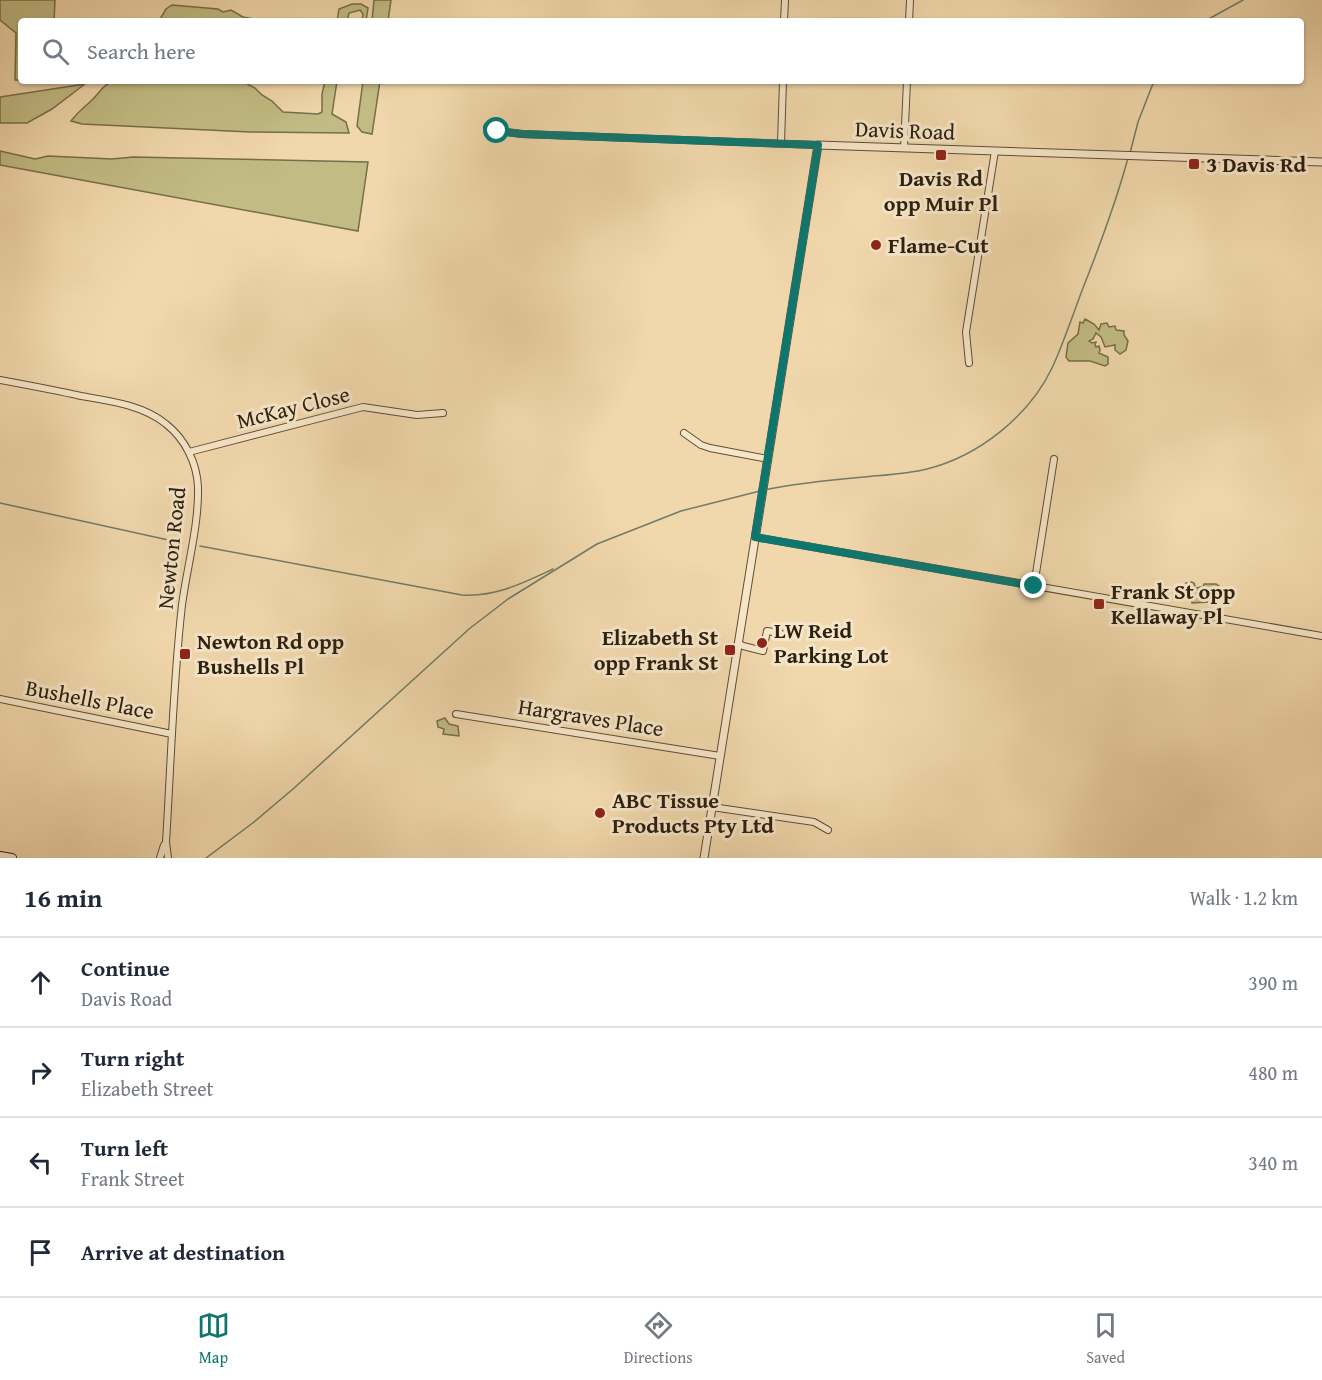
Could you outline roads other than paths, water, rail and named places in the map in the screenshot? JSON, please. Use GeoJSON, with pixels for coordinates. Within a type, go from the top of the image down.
{"type":"FeatureCollection","features":[{"type":"Feature","properties":{"kind":"main road"},"geometry":{"type":"LineString","coordinates":[[0,856],[12,858]]}},
{"type":"Feature","properties":{"kind":"street"},"geometry":{"type":"LineString","coordinates":[[784,18],[785,0]]}},
{"type":"Feature","properties":{"kind":"street"},"geometry":{"type":"LineString","coordinates":[[909,18],[910,1]]}},
{"type":"Feature","properties":{"kind":"street"},"geometry":{"type":"LineString","coordinates":[[781,143],[783,84]]}},
{"type":"Feature","properties":{"kind":"street"},"geometry":{"type":"LineString","coordinates":[[904,148],[907,84]]}},
{"type":"Feature","properties":{"kind":"street","name":"Davis Road"},"geometry":{"type":"LineString","coordinates":[[487,127],[497,131],[522,134],[1322,162]]}},
{"type":"Feature","properties":{"kind":"street"},"geometry":{"type":"LineString","coordinates":[[704,858],[818,145]]}},
{"type":"Feature","properties":{"kind":"street"},"geometry":{"type":"LineString","coordinates":[[969,363],[966,332],[995,151]]}},
{"type":"Feature","properties":{"kind":"street","name":"Newton Road"},"geometry":{"type":"LineString","coordinates":[[0,380],[136,408],[152,414],[167,424],[181,439],[195,468],[198,496],[182,606],[172,734],[166,842],[168,858]]}},
{"type":"Feature","properties":{"kind":"street","name":"McKay Close"},"geometry":{"type":"LineString","coordinates":[[189,452],[363,407],[417,415],[443,413]]}},
{"type":"Feature","properties":{"kind":"street"},"geometry":{"type":"LineString","coordinates":[[684,434],[701,445],[711,448],[768,459]]}},
{"type":"Feature","properties":{"kind":"street"},"geometry":{"type":"LineString","coordinates":[[1034,586],[1054,459]]}},
{"type":"Feature","properties":{"kind":"street"},"geometry":{"type":"LineString","coordinates":[[755,537],[1322,636]]}},
{"type":"Feature","properties":{"kind":"street"},"geometry":{"type":"LineString","coordinates":[[738,643],[763,651],[766,632],[780,633]]}},
{"type":"Feature","properties":{"kind":"street","name":"Bushells Place"},"geometry":{"type":"LineString","coordinates":[[0,699],[172,734]]}},
{"type":"Feature","properties":{"kind":"street","name":"Hargraves Place"},"geometry":{"type":"LineString","coordinates":[[456,714],[720,756]]}},
{"type":"Feature","properties":{"kind":"street"},"geometry":{"type":"LineString","coordinates":[[712,807],[814,822],[828,830]]}},
{"type":"Feature","properties":{"kind":"street"},"geometry":{"type":"LineString","coordinates":[[160,858],[166,842]]}},
{"type":"Feature","properties":{"kind":"waterway"},"geometry":{"type":"LineString","coordinates":[[1210,18],[1243,0]]}},
{"type":"Feature","properties":{"kind":"waterway"},"geometry":{"type":"LineString","coordinates":[[1130,153],[1138,122],[1153,84]]}},
{"type":"Feature","properties":{"kind":"waterway"},"geometry":{"type":"LineString","coordinates":[[764,490],[927,469],[946,463],[983,444],[1016,418],[1042,386],[1052,368],[1107,223],[1128,158]]}},
{"type":"Feature","properties":{"kind":"waterway"},"geometry":{"type":"LineString","coordinates":[[206,858],[293,789],[469,629],[508,599],[597,544],[681,511],[760,491]]}},
{"type":"Feature","properties":{"kind":"waterway"},"geometry":{"type":"LineString","coordinates":[[0,503],[182,543]]}},
{"type":"Feature","properties":{"kind":"waterway"},"geometry":{"type":"LineString","coordinates":[[200,546],[462,595],[498,591],[553,569]]}},
{"type":"Feature","properties":{"kind":"place","name":"Davis Rd opp Muir Pl"},"geometry":{"type":"Point","coordinates":[941,155]}},
{"type":"Feature","properties":{"kind":"place","name":"3 Davis Rd"},"geometry":{"type":"Point","coordinates":[1194,164]}},
{"type":"Feature","properties":{"kind":"place","name":"Flame-Cut"},"geometry":{"type":"Point","coordinates":[876,245]}},
{"type":"Feature","properties":{"kind":"place","name":"Frank St opp Kellaway Pl"},"geometry":{"type":"Point","coordinates":[1099,604]}},
{"type":"Feature","properties":{"kind":"place","name":"LW Reid Parking Lot"},"geometry":{"type":"Point","coordinates":[762,643]}},
{"type":"Feature","properties":{"kind":"place","name":"Elizabeth St opp Frank St"},"geometry":{"type":"Point","coordinates":[730,650]}},
{"type":"Feature","properties":{"kind":"place","name":"Newton Rd opp Bushells Pl"},"geometry":{"type":"Point","coordinates":[185,654]}},
{"type":"Feature","properties":{"kind":"place","name":"ABC Tissue Products Pty Ltd"},"geometry":{"type":"Point","coordinates":[600,813]}}]}
